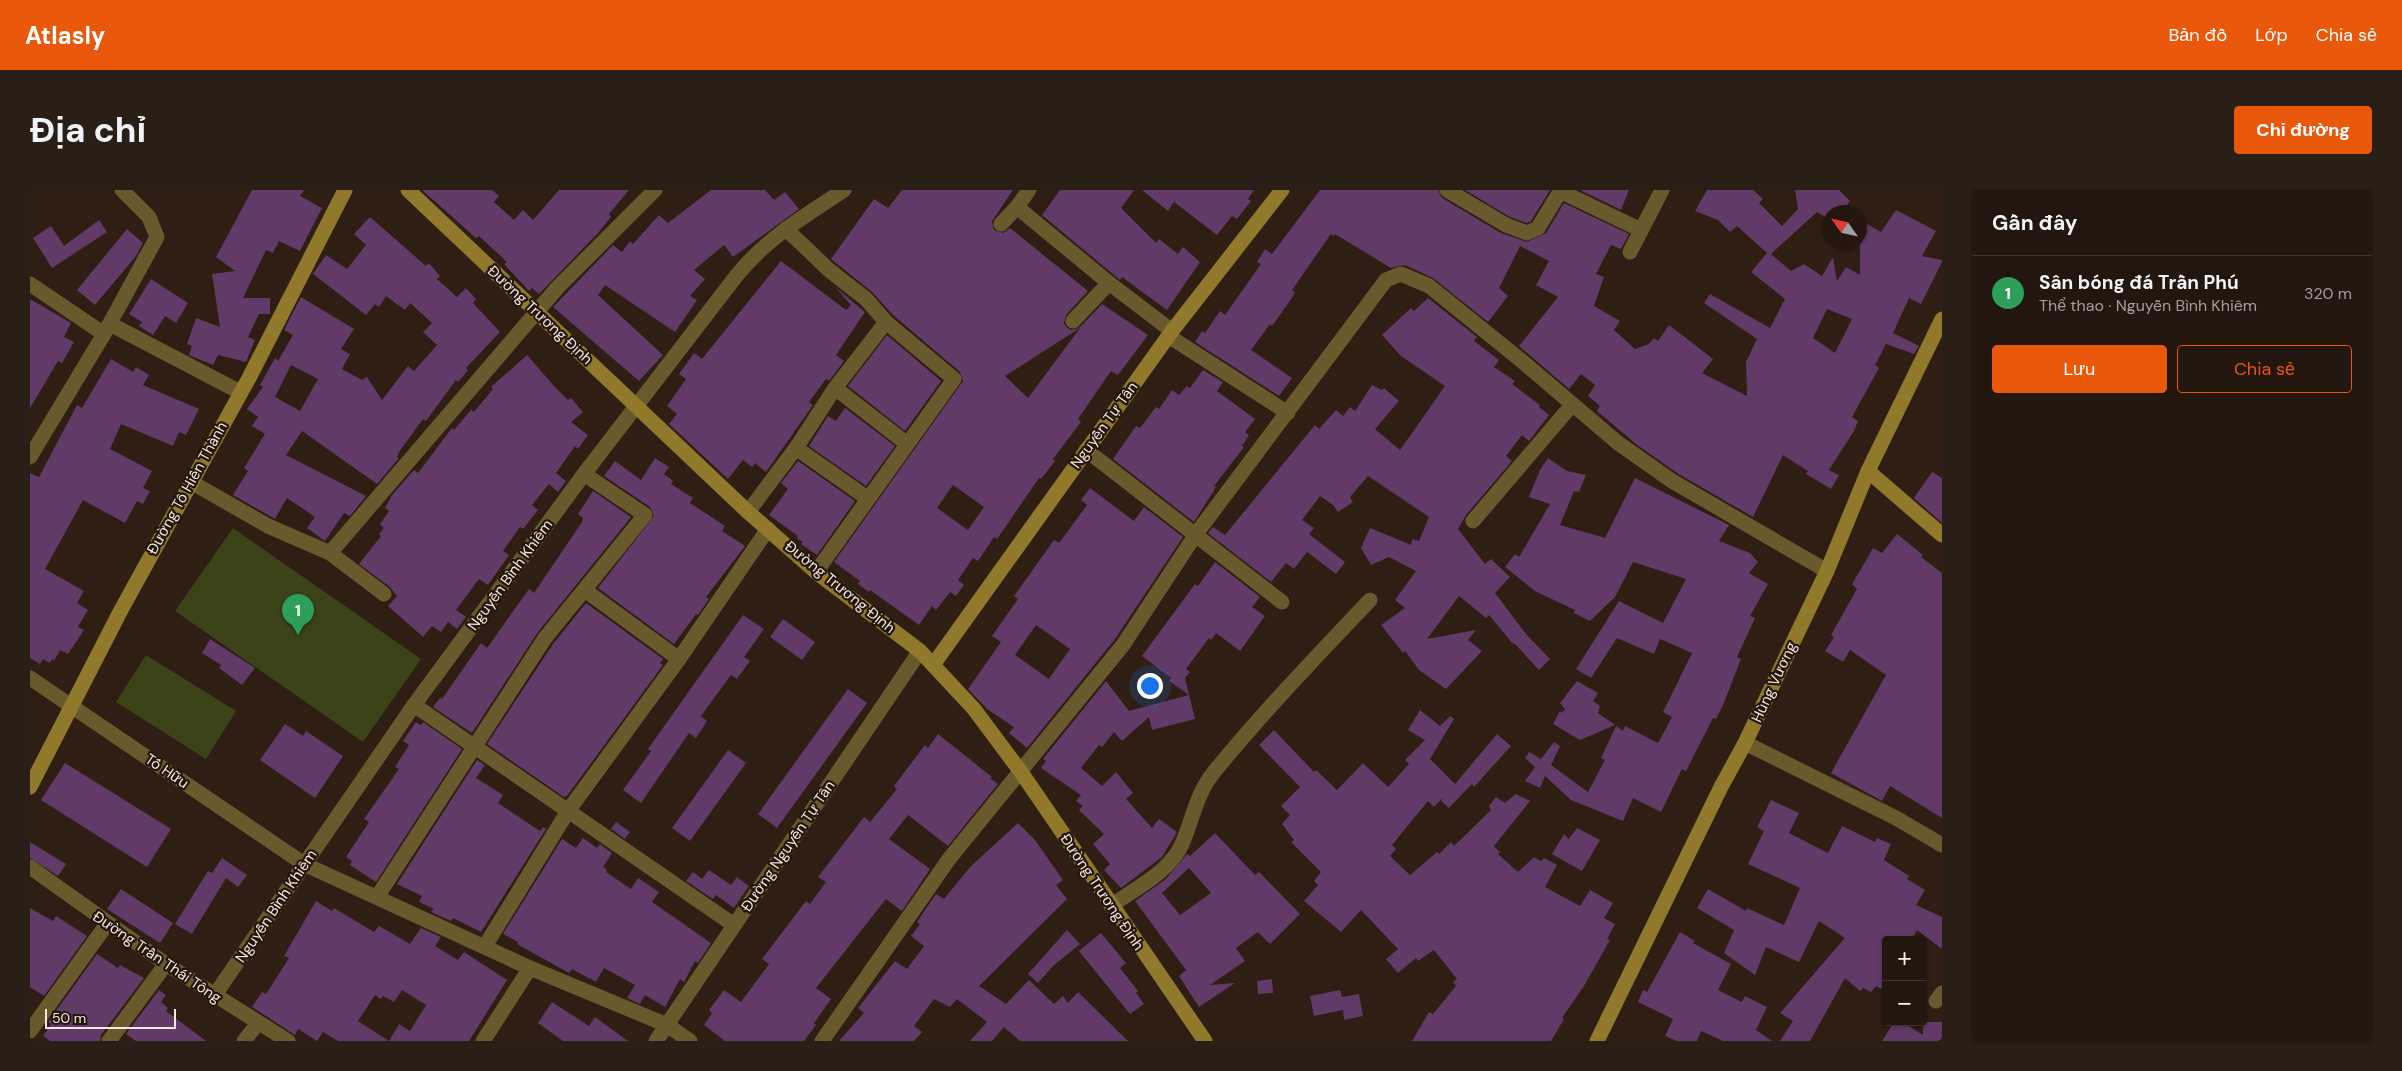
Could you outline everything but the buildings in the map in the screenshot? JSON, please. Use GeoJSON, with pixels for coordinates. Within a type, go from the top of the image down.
{"type":"FeatureCollection","features":[{"type":"Feature","properties":{"kind":"street"},"geometry":{"type":"LineString","coordinates":[[30,457],[107,329],[157,237],[149,217],[122,190]]}},
{"type":"Feature","properties":{"kind":"street","name":"Đường Tô Hiến Thành"},"geometry":{"type":"LineString","coordinates":[[30,787],[71,706],[240,392],[345,190]]}},
{"type":"Feature","properties":{"kind":"street","name":"Đường Trương Định"},"geometry":{"type":"LineString","coordinates":[[408,190],[748,512],[816,572],[920,651],[974,709],[1021,772],[1205,1041]]}},
{"type":"Feature","properties":{"kind":"street"},"geometry":{"type":"LineString","coordinates":[[330,553],[536,313],[606,238],[655,190]]}},
{"type":"Feature","properties":{"kind":"street","name":"Nguyễn Bình Khiêm"},"geometry":{"type":"LineString","coordinates":[[214,996],[414,705],[584,474],[755,253],[786,229],[844,190]]}},
{"type":"Feature","properties":{"kind":"street"},"geometry":{"type":"LineString","coordinates":[[1001,224],[1029,190]]}},
{"type":"Feature","properties":{"kind":"street","name":"Nguyễn Tự Tân"},"geometry":{"type":"LineString","coordinates":[[933,665],[1171,334],[1282,190]]}},
{"type":"Feature","properties":{"kind":"street"},"geometry":{"type":"LineString","coordinates":[[1447,190],[1506,225],[1527,233],[1538,228],[1561,191],[1641,230]]}},
{"type":"Feature","properties":{"kind":"street"},"geometry":{"type":"LineString","coordinates":[[1630,252],[1662,190]]}},
{"type":"Feature","properties":{"kind":"street"},"geometry":{"type":"LineString","coordinates":[[1016,207],[1171,334],[1288,413]]}},
{"type":"Feature","properties":{"kind":"street"},"geometry":{"type":"LineString","coordinates":[[786,229],[829,270],[866,299],[886,322],[954,379],[906,443],[816,572]]}},
{"type":"Feature","properties":{"kind":"street"},"geometry":{"type":"LineString","coordinates":[[822,1041],[879,956],[949,859],[1123,645],[1196,534],[1386,280],[1401,274],[1429,286],[1618,442],[1672,481],[1827,571]]}},
{"type":"Feature","properties":{"kind":"street"},"geometry":{"type":"LineString","coordinates":[[1073,321],[1108,283]]}},
{"type":"Feature","properties":{"kind":"street"},"geometry":{"type":"LineString","coordinates":[[30,284],[107,329],[240,392]]}},
{"type":"Feature","properties":{"kind":"street","name":"Hùng Vương"},"geometry":{"type":"LineString","coordinates":[[1597,1041],[1721,786],[1745,743],[1827,571],[1868,471],[1942,319]]}},
{"type":"Feature","properties":{"kind":"street"},"geometry":{"type":"LineString","coordinates":[[748,512],[796,448],[835,388],[886,322]]}},
{"type":"Feature","properties":{"kind":"street"},"geometry":{"type":"LineString","coordinates":[[835,388],[906,443]]}},
{"type":"Feature","properties":{"kind":"street"},"geometry":{"type":"LineString","coordinates":[[1473,522],[1572,405]]}},
{"type":"Feature","properties":{"kind":"street"},"geometry":{"type":"LineString","coordinates":[[796,448],[867,498]]}},
{"type":"Feature","properties":{"kind":"street"},"geometry":{"type":"LineString","coordinates":[[1086,450],[1282,602]]}},
{"type":"Feature","properties":{"kind":"street"},"geometry":{"type":"LineString","coordinates":[[1868,471],[1942,535]]}},
{"type":"Feature","properties":{"kind":"street"},"geometry":{"type":"LineString","coordinates":[[377,897],[545,638],[586,591],[645,515],[584,474]]}},
{"type":"Feature","properties":{"kind":"street"},"geometry":{"type":"LineString","coordinates":[[191,482],[268,526],[330,553],[384,594]]}},
{"type":"Feature","properties":{"kind":"street"},"geometry":{"type":"LineString","coordinates":[[485,946],[568,811],[679,659],[768,529]]}},
{"type":"Feature","properties":{"kind":"street"},"geometry":{"type":"LineString","coordinates":[[586,591],[679,659]]}},
{"type":"Feature","properties":{"kind":"street"},"geometry":{"type":"LineString","coordinates":[[1111,906],[1157,873],[1174,856],[1181,846],[1200,792],[1214,772],[1286,689],[1370,600]]}},
{"type":"Feature","properties":{"kind":"street","name":"Đường Nguyễn Tự Tân"},"geometry":{"type":"LineString","coordinates":[[656,1041],[920,651]]}},
{"type":"Feature","properties":{"kind":"street","name":"Tố Hữu"},"geometry":{"type":"LineString","coordinates":[[30,678],[304,864],[530,968],[667,1025],[690,1041]]}},
{"type":"Feature","properties":{"kind":"street"},"geometry":{"type":"LineString","coordinates":[[414,705],[734,925]]}},
{"type":"Feature","properties":{"kind":"street"},"geometry":{"type":"LineString","coordinates":[[1745,743],[1896,818],[1942,845]]}},
{"type":"Feature","properties":{"kind":"street","name":"Đường Trần Thái Tông"},"geometry":{"type":"LineString","coordinates":[[30,867],[107,924],[166,964],[288,1041]]}},
{"type":"Feature","properties":{"kind":"street"},"geometry":{"type":"LineString","coordinates":[[30,1031],[107,924]]}},
{"type":"Feature","properties":{"kind":"street"},"geometry":{"type":"LineString","coordinates":[[109,1041],[166,964]]}},
{"type":"Feature","properties":{"kind":"street"},"geometry":{"type":"LineString","coordinates":[[483,1041],[530,968]]}},
{"type":"Feature","properties":{"kind":"street"},"geometry":{"type":"LineString","coordinates":[[244,1041],[258,1023]]}},
{"type":"Feature","properties":{"kind":"green space"},"geometry":{"type":"Polygon","coordinates":[[[233,528],[421,659],[363,742],[175,611],[233,528]]]}},
{"type":"Feature","properties":{"kind":"green space"},"geometry":{"type":"Polygon","coordinates":[[[146,655],[236,711],[206,759],[116,702],[146,655]]]}},
{"type":"Feature","properties":{"kind":"place","name":"Sân bóng đá Trần Phú"},"geometry":{"type":"Point","coordinates":[298,635]}}]}
